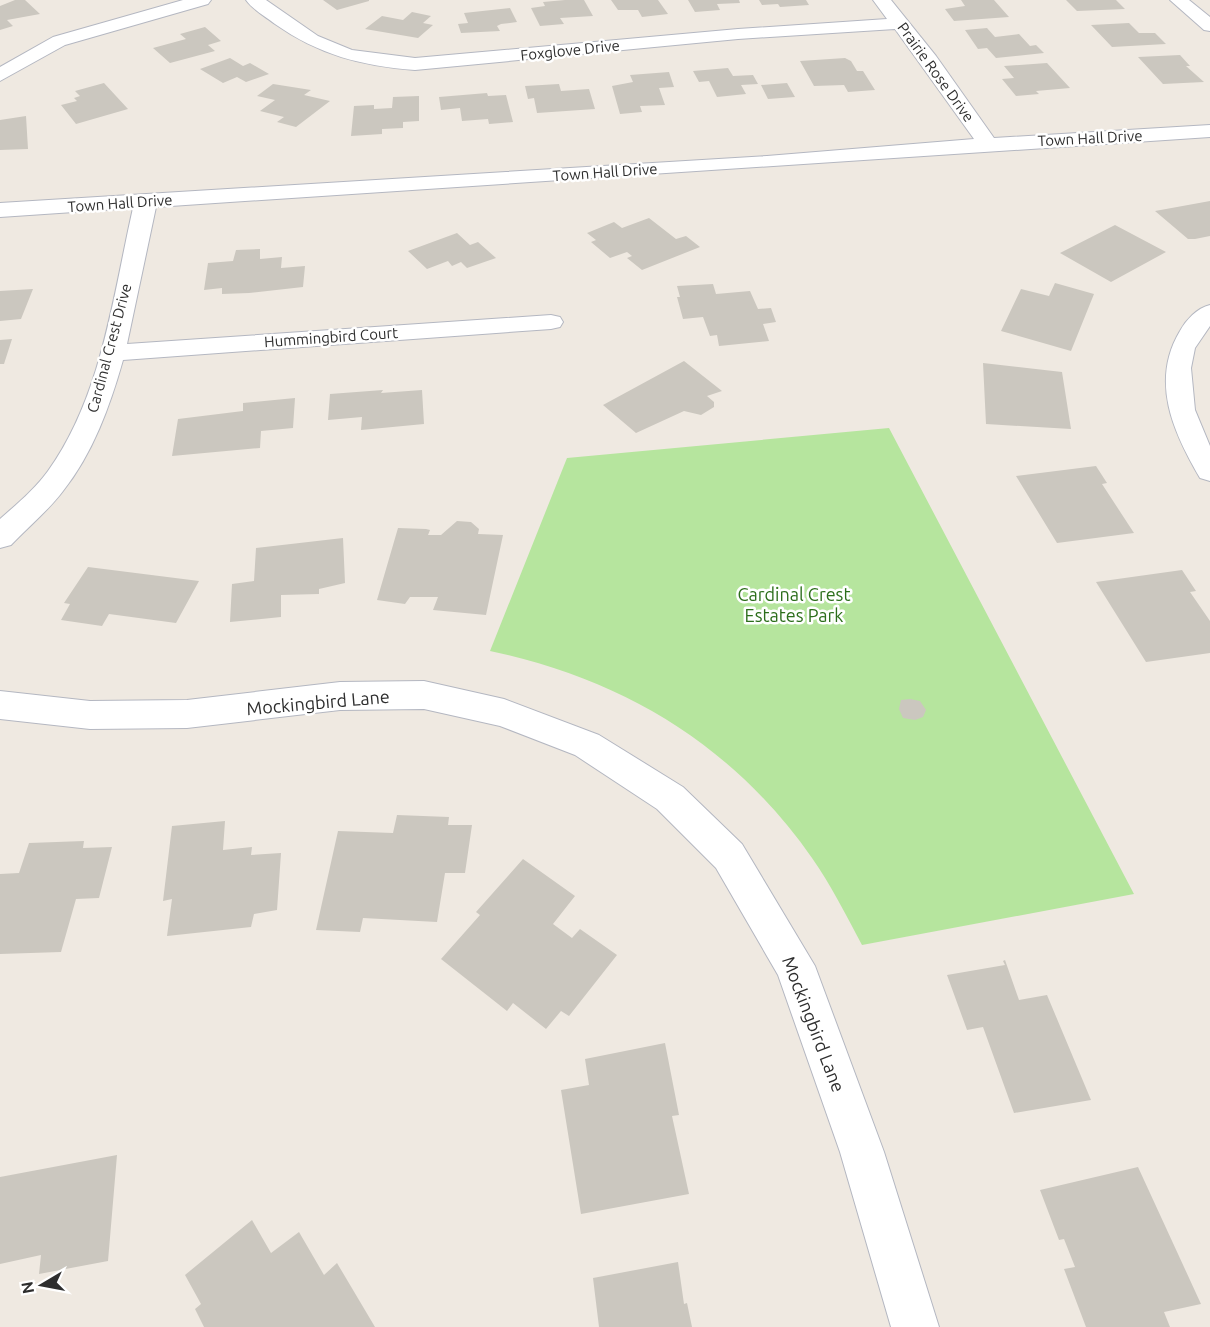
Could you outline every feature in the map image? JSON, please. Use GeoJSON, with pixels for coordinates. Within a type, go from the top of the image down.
{"type":"FeatureCollection","features":[{"type":"Feature","properties":{"kind":"street"},"geometry":{"type":"LineString","coordinates":[[0,75],[59,41],[201,0]]}},
{"type":"Feature","properties":{"kind":"street","name":"Foxglove Drive"},"geometry":{"type":"LineString","coordinates":[[255,0],[293,30],[329,50],[377,61],[416,64],[738,34],[900,23]]}},
{"type":"Feature","properties":{"kind":"street","name":"Prairie Rose Drive"},"geometry":{"type":"LineString","coordinates":[[882,0],[988,144]]}},
{"type":"Feature","properties":{"kind":"street"},"geometry":{"type":"LineString","coordinates":[[1179,0],[1210,26]]}},
{"type":"Feature","properties":{"kind":"street","name":"Town Hall Drive"},"geometry":{"type":"LineString","coordinates":[[0,210],[767,162],[988,144],[1210,131]]}},
{"type":"Feature","properties":{"kind":"street","name":"Cardinal Crest Drive"},"geometry":{"type":"LineString","coordinates":[[0,537],[57,479],[87,427],[111,352],[146,201]]}},
{"type":"Feature","properties":{"kind":"street"},"geometry":{"type":"LineString","coordinates":[[1210,312],[1190,335],[1180,359],[1176,381],[1180,408],[1192,441],[1210,471]]}},
{"type":"Feature","properties":{"kind":"street","name":"Hummingbird Court"},"geometry":{"type":"LineString","coordinates":[[111,352],[551,322]]}},
{"type":"Feature","properties":{"kind":"street","name":"Mockingbird Lane"},"geometry":{"type":"LineString","coordinates":[[0,705],[90,715],[187,714],[340,696],[424,695],[504,713],[587,746],[670,798],[729,856],[795,966],[862,1152],[915,1327]]}},
{"type":"Feature","properties":{"kind":"green space","name":"Cardinal Crest Estates Park"},"geometry":{"type":"Polygon","coordinates":[[[889,428],[1134,894],[862,945],[819,868],[781,818],[747,782],[710,750],[671,723],[630,699],[585,679],[539,663],[490,651],[567,458],[889,428]]]}},
{"type":"Feature","properties":{"kind":"building"},"geometry":{"type":"Polygon","coordinates":[[[15,0],[25,0],[40,14],[7,20],[13,26],[0,30],[0,6],[15,0]]]}},
{"type":"Feature","properties":{"kind":"building"},"geometry":{"type":"Polygon","coordinates":[[[323,0],[369,0],[369,1],[337,10],[323,0]]]}},
{"type":"Feature","properties":{"kind":"building"},"geometry":{"type":"Polygon","coordinates":[[[584,0],[593,16],[560,18],[564,24],[540,26],[531,8],[545,6],[543,2],[584,0]]]}},
{"type":"Feature","properties":{"kind":"building"},"geometry":{"type":"Polygon","coordinates":[[[611,0],[658,0],[668,14],[642,17],[638,10],[618,10],[611,0]]]}},
{"type":"Feature","properties":{"kind":"building"},"geometry":{"type":"Polygon","coordinates":[[[688,0],[739,0],[740,3],[717,4],[720,10],[695,12],[688,0]]]}},
{"type":"Feature","properties":{"kind":"building"},"geometry":{"type":"Polygon","coordinates":[[[759,0],[806,0],[809,5],[780,7],[778,4],[762,5],[759,0]]]}},
{"type":"Feature","properties":{"kind":"building"},"geometry":{"type":"Polygon","coordinates":[[[961,0],[994,0],[1009,17],[954,21],[945,9],[965,6],[961,0]]]}},
{"type":"Feature","properties":{"kind":"building"},"geometry":{"type":"Polygon","coordinates":[[[1066,0],[1116,0],[1125,9],[1077,11],[1066,0]]]}},
{"type":"Feature","properties":{"kind":"building"},"geometry":{"type":"Polygon","coordinates":[[[510,8],[517,22],[497,26],[500,31],[461,33],[458,24],[468,23],[464,13],[510,8]]]}},
{"type":"Feature","properties":{"kind":"building"},"geometry":{"type":"Polygon","coordinates":[[[412,12],[431,16],[423,23],[433,25],[418,38],[365,29],[382,16],[403,20],[412,12]]]}},
{"type":"Feature","properties":{"kind":"building"},"geometry":{"type":"Polygon","coordinates":[[[1129,23],[1139,33],[1155,33],[1166,44],[1112,47],[1091,25],[1129,23]]]}},
{"type":"Feature","properties":{"kind":"building"},"geometry":{"type":"Polygon","coordinates":[[[205,27],[221,41],[208,45],[215,51],[170,63],[153,48],[186,39],[180,34],[205,27]]]}},
{"type":"Feature","properties":{"kind":"building"},"geometry":{"type":"Polygon","coordinates":[[[987,28],[995,37],[1019,34],[1030,46],[1036,45],[1044,53],[996,58],[987,48],[978,49],[965,30],[987,28]]]}},
{"type":"Feature","properties":{"kind":"building"},"geometry":{"type":"Polygon","coordinates":[[[1180,55],[1190,66],[1186,66],[1204,82],[1163,84],[1138,57],[1180,55]]]}},
{"type":"Feature","properties":{"kind":"building"},"geometry":{"type":"Polygon","coordinates":[[[230,58],[243,66],[250,63],[269,74],[246,82],[237,77],[223,83],[200,69],[230,58]]]}},
{"type":"Feature","properties":{"kind":"building"},"geometry":{"type":"Polygon","coordinates":[[[845,58],[851,61],[857,71],[863,71],[875,90],[848,92],[844,85],[814,86],[800,61],[845,58]]]}},
{"type":"Feature","properties":{"kind":"building"},"geometry":{"type":"Polygon","coordinates":[[[1047,63],[1070,88],[1036,91],[1039,94],[1016,96],[1002,79],[1014,78],[1004,66],[1047,63]]]}},
{"type":"Feature","properties":{"kind":"building"},"geometry":{"type":"Polygon","coordinates":[[[728,68],[733,76],[753,75],[758,84],[741,85],[746,94],[717,97],[709,81],[699,82],[693,71],[728,68]]]}},
{"type":"Feature","properties":{"kind":"building"},"geometry":{"type":"Polygon","coordinates":[[[669,72],[674,87],[659,88],[665,105],[640,106],[642,112],[620,114],[612,86],[633,82],[630,75],[669,72]]]}},
{"type":"Feature","properties":{"kind":"building"},"geometry":{"type":"Polygon","coordinates":[[[104,83],[128,109],[76,124],[61,105],[77,101],[74,98],[80,96],[75,91],[104,83]]]}},
{"type":"Feature","properties":{"kind":"building"},"geometry":{"type":"Polygon","coordinates":[[[787,83],[795,97],[768,99],[761,85],[787,83]]]}},
{"type":"Feature","properties":{"kind":"building"},"geometry":{"type":"Polygon","coordinates":[[[273,84],[311,90],[304,95],[330,101],[296,127],[277,122],[284,117],[260,111],[275,100],[257,96],[273,84]]]}},
{"type":"Feature","properties":{"kind":"building"},"geometry":{"type":"Polygon","coordinates":[[[559,84],[561,91],[589,89],[595,109],[537,113],[534,98],[528,99],[525,86],[559,84]]]}},
{"type":"Feature","properties":{"kind":"building"},"geometry":{"type":"Polygon","coordinates":[[[487,93],[488,96],[506,95],[513,122],[489,124],[488,119],[462,121],[460,108],[441,110],[439,97],[487,93]]]}},
{"type":"Feature","properties":{"kind":"building"},"geometry":{"type":"Polygon","coordinates":[[[419,96],[419,121],[403,122],[403,128],[382,129],[382,134],[351,136],[354,106],[374,105],[374,109],[392,108],[393,97],[419,96]]]}},
{"type":"Feature","properties":{"kind":"building"},"geometry":{"type":"Polygon","coordinates":[[[26,116],[28,149],[0,150],[0,120],[26,116]]]}},
{"type":"Feature","properties":{"kind":"building"},"geometry":{"type":"Polygon","coordinates":[[[1210,201],[1210,236],[1195,239],[1188,239],[1155,211],[1210,201]]]}},
{"type":"Feature","properties":{"kind":"building"},"geometry":{"type":"Polygon","coordinates":[[[649,218],[676,239],[686,236],[700,247],[642,270],[627,258],[632,256],[627,252],[610,258],[591,242],[596,240],[587,233],[614,222],[622,228],[649,218]]]}},
{"type":"Feature","properties":{"kind":"building"},"geometry":{"type":"Polygon","coordinates":[[[1115,225],[1166,252],[1111,282],[1060,253],[1115,225]]]}},
{"type":"Feature","properties":{"kind":"building"},"geometry":{"type":"Polygon","coordinates":[[[457,233],[470,245],[478,242],[496,258],[467,268],[461,262],[452,266],[448,261],[427,269],[408,251],[457,233]]]}},
{"type":"Feature","properties":{"kind":"building"},"geometry":{"type":"Polygon","coordinates":[[[260,249],[260,259],[282,257],[281,268],[305,266],[303,287],[222,294],[222,288],[204,290],[208,263],[233,261],[236,250],[260,249]]]}},
{"type":"Feature","properties":{"kind":"building"},"geometry":{"type":"Polygon","coordinates":[[[1055,283],[1094,294],[1071,351],[1001,331],[1021,289],[1049,296],[1055,283]]]}},
{"type":"Feature","properties":{"kind":"building"},"geometry":{"type":"Polygon","coordinates":[[[713,284],[716,294],[750,291],[758,309],[771,308],[776,322],[763,324],[769,341],[719,346],[717,335],[710,336],[703,317],[683,319],[677,297],[680,297],[677,286],[713,284]]]}},
{"type":"Feature","properties":{"kind":"building"},"geometry":{"type":"Polygon","coordinates":[[[33,289],[21,319],[0,321],[0,291],[33,289]]]}},
{"type":"Feature","properties":{"kind":"building"},"geometry":{"type":"Polygon","coordinates":[[[12,339],[4,364],[0,364],[0,340],[12,339]]]}},
{"type":"Feature","properties":{"kind":"building"},"geometry":{"type":"Polygon","coordinates":[[[684,361],[722,391],[707,396],[714,402],[714,407],[701,415],[684,411],[636,433],[603,405],[684,361]]]}},
{"type":"Feature","properties":{"kind":"building"},"geometry":{"type":"Polygon","coordinates":[[[983,363],[1062,372],[1071,429],[986,424],[983,363]]]}},
{"type":"Feature","properties":{"kind":"building"},"geometry":{"type":"Polygon","coordinates":[[[383,390],[381,393],[422,390],[424,424],[361,430],[362,417],[328,420],[330,394],[383,390]]]}},
{"type":"Feature","properties":{"kind":"building"},"geometry":{"type":"Polygon","coordinates":[[[295,398],[293,428],[261,431],[260,448],[172,456],[178,419],[243,411],[243,403],[295,398]]]}},
{"type":"Feature","properties":{"kind":"building"},"geometry":{"type":"Polygon","coordinates":[[[1096,466],[1107,483],[1102,484],[1134,533],[1057,543],[1016,476],[1096,466]]]}},
{"type":"Feature","properties":{"kind":"building"},"geometry":{"type":"Polygon","coordinates":[[[457,521],[471,522],[479,529],[478,534],[503,535],[486,615],[433,610],[438,597],[410,597],[405,604],[377,600],[398,528],[426,529],[430,530],[428,535],[441,535],[457,521]]]}},
{"type":"Feature","properties":{"kind":"building"},"geometry":{"type":"Polygon","coordinates":[[[343,538],[345,583],[319,589],[319,594],[281,595],[281,617],[230,622],[232,584],[254,581],[256,548],[343,538]]]}},
{"type":"Feature","properties":{"kind":"building"},"geometry":{"type":"Polygon","coordinates":[[[88,567],[199,581],[176,623],[109,614],[102,626],[61,620],[70,604],[64,603],[88,567]]]}},
{"type":"Feature","properties":{"kind":"building"},"geometry":{"type":"Polygon","coordinates":[[[1182,570],[1196,591],[1190,592],[1210,621],[1210,653],[1146,662],[1096,582],[1182,570]]]}},
{"type":"Feature","properties":{"kind":"building"},"geometry":{"type":"Polygon","coordinates":[[[901,700],[920,701],[926,710],[923,717],[915,720],[903,718],[899,709],[901,700]]]}},
{"type":"Feature","properties":{"kind":"building"},"geometry":{"type":"Polygon","coordinates":[[[397,815],[449,817],[448,825],[472,825],[465,873],[445,873],[437,922],[363,918],[360,932],[316,930],[338,831],[393,833],[397,815]]]}},
{"type":"Feature","properties":{"kind":"building"},"geometry":{"type":"Polygon","coordinates":[[[225,821],[223,850],[252,847],[251,855],[281,853],[277,910],[254,914],[251,927],[167,936],[172,899],[163,901],[172,826],[225,821]]]}},
{"type":"Feature","properties":{"kind":"building"},"geometry":{"type":"Polygon","coordinates":[[[84,841],[83,848],[112,847],[99,898],[76,899],[61,952],[0,954],[0,874],[19,873],[29,843],[84,841]]]}},
{"type":"Feature","properties":{"kind":"building"},"geometry":{"type":"Polygon","coordinates":[[[523,859],[575,896],[553,924],[572,938],[580,929],[617,955],[569,1016],[561,1011],[546,1029],[513,1003],[507,1011],[441,959],[480,915],[476,912],[523,859]]]}},
{"type":"Feature","properties":{"kind":"building"},"geometry":{"type":"Polygon","coordinates":[[[1005,960],[1019,1000],[1047,995],[1091,1100],[1014,1113],[983,1027],[967,1030],[947,975],[1005,965],[1003,961],[1005,960]]]}},
{"type":"Feature","properties":{"kind":"building"},"geometry":{"type":"Polygon","coordinates":[[[665,1043],[679,1115],[672,1116],[689,1194],[581,1214],[561,1090],[589,1085],[585,1059],[665,1043]]]}},
{"type":"Feature","properties":{"kind":"building"},"geometry":{"type":"Polygon","coordinates":[[[117,1155],[108,1261],[39,1274],[41,1255],[0,1264],[0,1177],[117,1155]]]}},
{"type":"Feature","properties":{"kind":"building"},"geometry":{"type":"Polygon","coordinates":[[[1138,1167],[1201,1304],[1164,1312],[1170,1327],[1086,1327],[1064,1269],[1075,1267],[1064,1239],[1059,1240],[1040,1190],[1138,1167]]]}},
{"type":"Feature","properties":{"kind":"building"},"geometry":{"type":"Polygon","coordinates":[[[252,1220],[271,1253],[299,1232],[324,1275],[337,1263],[375,1327],[204,1327],[195,1309],[201,1304],[185,1275],[252,1220]]]}},
{"type":"Feature","properties":{"kind":"building"},"geometry":{"type":"Polygon","coordinates":[[[678,1262],[684,1304],[687,1303],[692,1327],[599,1327],[593,1278],[678,1262]]]}}]}
